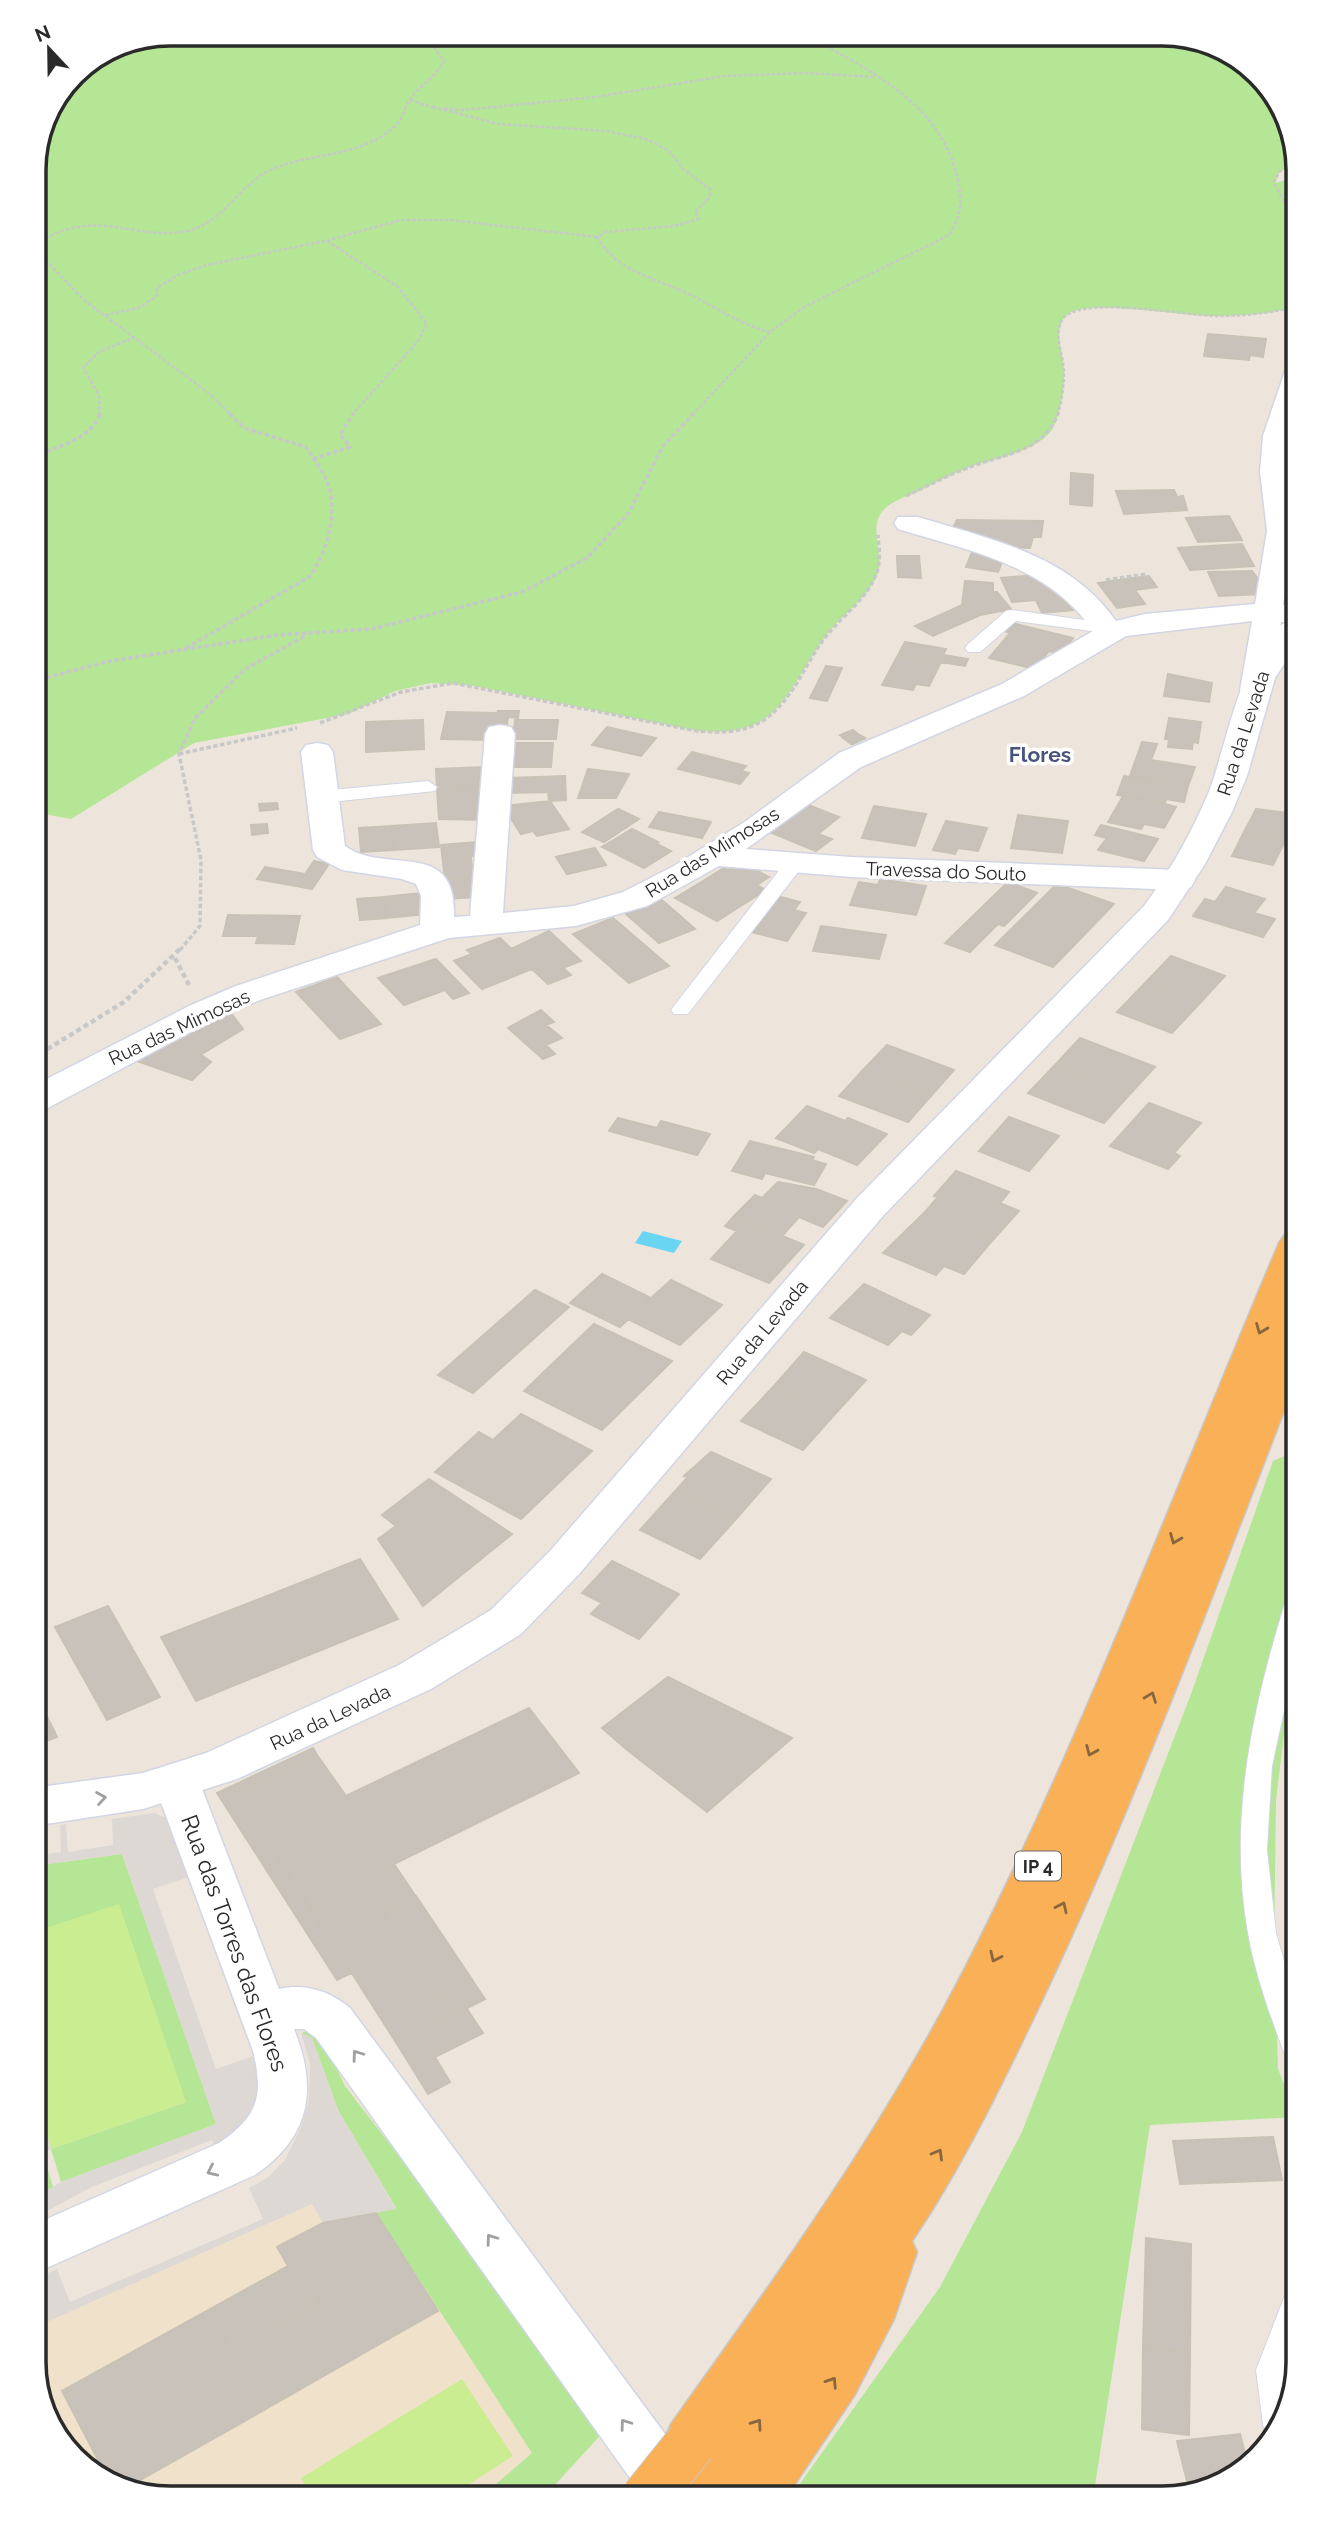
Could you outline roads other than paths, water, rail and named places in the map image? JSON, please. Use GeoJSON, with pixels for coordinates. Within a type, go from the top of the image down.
{"type":"FeatureCollection","features":[{"type":"Feature","properties":{"kind":"highway","name":"IP 4"},"geometry":{"type":"LineString","coordinates":[[709,2484],[835,2237],[926,2088],[987,1974],[1089,1755],[1211,1450],[1286,1272]]}},
{"type":"Feature","properties":{"kind":"highway","name":"IP 4"},"geometry":{"type":"LineString","coordinates":[[709,2484],[835,2378],[867,2319],[908,2204],[993,2049],[1062,1907],[1133,1742],[1286,1354]]}},
{"type":"Feature","properties":{"kind":"street"},"geometry":{"type":"LineString","coordinates":[[1255,690],[1283,613],[1282,531],[1274,471],[1275,444],[1286,402]]}},
{"type":"Feature","properties":{"kind":"street"},"geometry":{"type":"LineString","coordinates":[[905,511],[1058,576],[1087,600],[1108,630]]}},
{"type":"Feature","properties":{"kind":"street","name":"Rua das Mimosas"},"geometry":{"type":"LineString","coordinates":[[46,1094],[164,1030],[235,999],[437,930],[486,923],[558,919],[614,906],[669,883],[757,828],[850,760],[1013,690],[1108,630],[1239,612],[1283,613]]}},
{"type":"Feature","properties":{"kind":"street","name":"Rua da Levada"},"geometry":{"type":"LineString","coordinates":[[46,1805],[100,1799],[176,1781],[253,1753],[403,1683],[479,1640],[515,1614],[592,1532],[846,1233],[1142,930],[1179,880],[1223,797],[1264,664],[1286,639]]}},
{"type":"Feature","properties":{"kind":"street"},"geometry":{"type":"LineString","coordinates":[[314,734],[326,842],[332,853],[355,863],[409,871],[427,877],[436,893],[437,930]]}},
{"type":"Feature","properties":{"kind":"street"},"geometry":{"type":"LineString","coordinates":[[486,923],[500,734]]}},
{"type":"Feature","properties":{"kind":"street","name":"Travessa do Souto"},"geometry":{"type":"LineString","coordinates":[[713,856],[795,863],[1179,880]]}},
{"type":"Feature","properties":{"kind":"street","name":"Rua das Torres das Flores"},"geometry":{"type":"LineString","coordinates":[[46,2244],[230,2163],[260,2142],[279,2114],[285,2084],[278,2051],[176,1781]]}},
{"type":"Feature","properties":{"kind":"street"},"geometry":{"type":"LineString","coordinates":[[263,2015],[291,2006],[309,2006],[334,2023],[709,2484]]}},
{"type":"Feature","properties":{"kind":"lane"},"geometry":{"type":"LineString","coordinates":[[974,648],[1012,615],[1108,630]]}},
{"type":"Feature","properties":{"kind":"lane"},"geometry":{"type":"LineString","coordinates":[[321,797],[428,788]]}},
{"type":"Feature","properties":{"kind":"lane"},"geometry":{"type":"LineString","coordinates":[[681,1010],[795,863]]}},
{"type":"Feature","properties":{"kind":"lane"},"geometry":{"type":"LineString","coordinates":[[1286,1641],[1273,1683],[1253,1856],[1262,1931],[1286,2010]]}},
{"type":"Feature","properties":{"kind":"lane"},"geometry":{"type":"LineString","coordinates":[[1277,2408],[1272,2370],[1286,2332]]}},
{"type":"Feature","properties":{"kind":"water"},"geometry":{"type":"Polygon","coordinates":[[[643,1231],[682,1241],[674,1253],[635,1243],[643,1231]]]}},
{"type":"Feature","properties":{"kind":"district","name":"Flores"},"geometry":{"type":"Point","coordinates":[1040,754]}}]}
